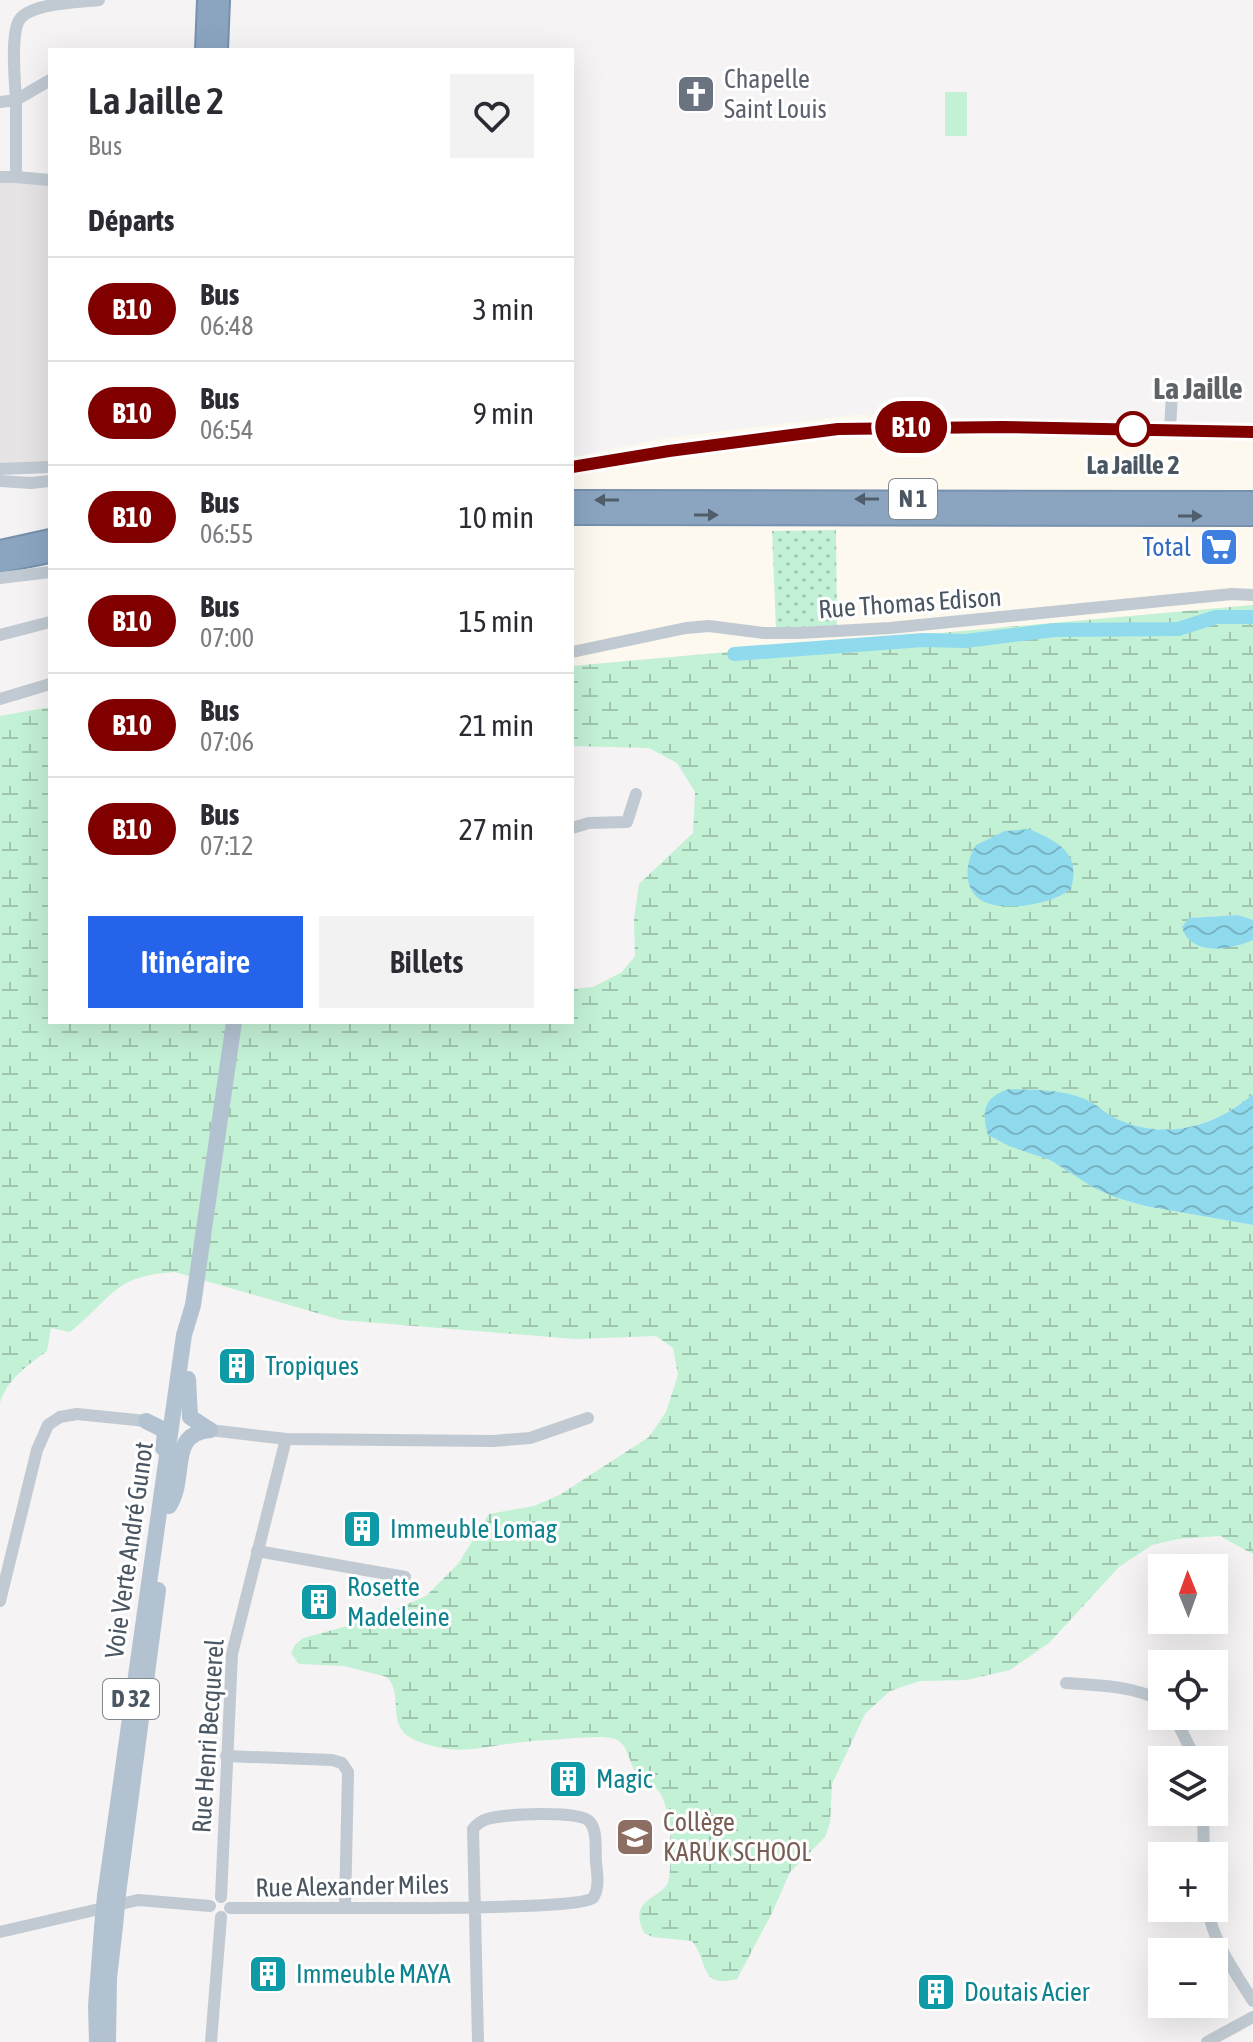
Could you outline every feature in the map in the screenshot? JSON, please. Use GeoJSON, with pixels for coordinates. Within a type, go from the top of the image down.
{"type":"FeatureCollection","features":[{"type":"Feature","properties":{"kind":"highway"},"geometry":{"type":"LineString","coordinates":[[204,48],[207,0]]}},
{"type":"Feature","properties":{"kind":"highway"},"geometry":{"type":"LineString","coordinates":[[218,48],[220,0]]}},
{"type":"Feature","properties":{"kind":"highway"},"geometry":{"type":"LineString","coordinates":[[1094,501],[1165,489]]}},
{"type":"Feature","properties":{"kind":"highway"},"geometry":{"type":"LineString","coordinates":[[1218,489],[1227,494],[1253,498]]}},
{"type":"Feature","properties":{"kind":"highway","name":"N 1"},"geometry":{"type":"LineString","coordinates":[[574,500],[1094,501],[1253,498]]}},
{"type":"Feature","properties":{"kind":"highway","name":"N 1"},"geometry":{"type":"LineString","coordinates":[[574,515],[1253,516]]}},
{"type":"Feature","properties":{"kind":"highway"},"geometry":{"type":"LineString","coordinates":[[1039,515],[1081,522],[1147,524],[1163,530]]}},
{"type":"Feature","properties":{"kind":"highway"},"geometry":{"type":"LineString","coordinates":[[0,550],[48,553]]}},
{"type":"Feature","properties":{"kind":"highway"},"geometry":{"type":"LineString","coordinates":[[0,566],[48,553]]}},
{"type":"Feature","properties":{"kind":"main road","name":"Voie Verte André Gunot"},"geometry":{"type":"LineString","coordinates":[[97,2042],[96,2006],[183,1381],[194,1338],[193,1305],[234,1024]]}},
{"type":"Feature","properties":{"kind":"main road"},"geometry":{"type":"LineString","coordinates":[[146,1421],[161,1418],[169,1412],[183,1381]]}},
{"type":"Feature","properties":{"kind":"main road"},"geometry":{"type":"LineString","coordinates":[[183,1381],[190,1417],[210,1430]]}},
{"type":"Feature","properties":{"kind":"main road"},"geometry":{"type":"LineString","coordinates":[[146,1421],[159,1426],[165,1435],[157,1493],[165,1504],[176,1493],[186,1439],[194,1432],[210,1430]]}},
{"type":"Feature","properties":{"kind":"main road","name":"Voie Verte André Gunot"},"geometry":{"type":"LineString","coordinates":[[108,1927],[108,2042]]}},
{"type":"Feature","properties":{"kind":"street"},"geometry":{"type":"LineString","coordinates":[[16,177],[15,35],[20,19],[42,8],[99,0]]}},
{"type":"Feature","properties":{"kind":"street"},"geometry":{"type":"LineString","coordinates":[[0,102],[16,100],[48,81]]}},
{"type":"Feature","properties":{"kind":"street"},"geometry":{"type":"LineString","coordinates":[[0,177],[48,180]]}},
{"type":"Feature","properties":{"kind":"street"},"geometry":{"type":"LineString","coordinates":[[1170,430],[1172,393]]}},
{"type":"Feature","properties":{"kind":"street"},"geometry":{"type":"LineString","coordinates":[[574,467],[838,429],[989,427],[1253,432]]}},
{"type":"Feature","properties":{"kind":"street"},"geometry":{"type":"LineString","coordinates":[[0,469],[40,468]]}},
{"type":"Feature","properties":{"kind":"street"},"geometry":{"type":"LineString","coordinates":[[40,468],[27,472],[40,482]]}},
{"type":"Feature","properties":{"kind":"street"},"geometry":{"type":"LineString","coordinates":[[0,481],[40,482]]}},
{"type":"Feature","properties":{"kind":"street"},"geometry":{"type":"LineString","coordinates":[[0,578],[48,553]]}},
{"type":"Feature","properties":{"kind":"street","name":"Rue Thomas Edison"},"geometry":{"type":"LineString","coordinates":[[574,652],[709,626],[764,633],[874,629],[1232,594],[1253,595]]}},
{"type":"Feature","properties":{"kind":"street"},"geometry":{"type":"LineString","coordinates":[[0,635],[48,623]]}},
{"type":"Feature","properties":{"kind":"street"},"geometry":{"type":"LineString","coordinates":[[0,699],[48,685]]}},
{"type":"Feature","properties":{"kind":"street"},"geometry":{"type":"LineString","coordinates":[[574,827],[589,823],[627,822],[636,794]]}},
{"type":"Feature","properties":{"kind":"street"},"geometry":{"type":"LineString","coordinates":[[0,1601],[37,1450],[48,1425],[71,1414],[146,1421]]}},
{"type":"Feature","properties":{"kind":"street"},"geometry":{"type":"LineString","coordinates":[[210,1430],[286,1439],[517,1440],[543,1435],[588,1418]]}},
{"type":"Feature","properties":{"kind":"street","name":"Rue Henri Becquerel"},"geometry":{"type":"LineString","coordinates":[[221,1897],[232,1654],[286,1439]]}},
{"type":"Feature","properties":{"kind":"street"},"geometry":{"type":"LineString","coordinates":[[257,1551],[405,1577]]}},
{"type":"Feature","properties":{"kind":"street"},"geometry":{"type":"LineString","coordinates":[[1066,1683],[1107,1686],[1148,1695]]}},
{"type":"Feature","properties":{"kind":"street"},"geometry":{"type":"LineString","coordinates":[[226,1756],[332,1760],[345,1767],[348,1772],[345,1908]]}},
{"type":"Feature","properties":{"kind":"street","name":"Rue Alexander Miles"},"geometry":{"type":"LineString","coordinates":[[226,1913],[552,1905],[590,1901],[597,1883],[594,1828],[588,1819],[576,1815],[513,1815],[479,1822],[473,1829],[475,1906]]}},
{"type":"Feature","properties":{"kind":"street"},"geometry":{"type":"LineString","coordinates":[[210,1906],[215,1898],[221,1897],[229,1902],[211,2042]]}},
{"type":"Feature","properties":{"kind":"street"},"geometry":{"type":"LineString","coordinates":[[0,1932],[138,1900],[210,1906]]}},
{"type":"Feature","properties":{"kind":"street"},"geometry":{"type":"LineString","coordinates":[[210,1906],[213,1914],[226,1913]]}},
{"type":"Feature","properties":{"kind":"street"},"geometry":{"type":"LineString","coordinates":[[475,1906],[478,2042]]}},
{"type":"Feature","properties":{"kind":"street"},"geometry":{"type":"LineString","coordinates":[[1211,1922],[1223,1950],[1253,2001]]}},
{"type":"Feature","properties":{"kind":"street"},"geometry":{"type":"LineString","coordinates":[[1207,2042],[1253,2017]]}},
{"type":"Feature","properties":{"kind":"shaded area"},"geometry":{"type":"Polygon","coordinates":[[[0,182],[48,184],[48,469],[0,472],[0,182]]]}},
{"type":"Feature","properties":{"kind":"shaded area"},"geometry":{"type":"Polygon","coordinates":[[[855,415],[1253,426],[1253,605],[574,666],[574,457],[666,438],[855,415]]]}},
{"type":"Feature","properties":{"kind":"green space"},"geometry":{"type":"Polygon","coordinates":[[[945,92],[967,92],[967,136],[945,136],[945,92]]]}},
{"type":"Feature","properties":{"kind":"green space"},"geometry":{"type":"Polygon","coordinates":[[[836,530],[837,625],[776,629],[772,531],[836,530]]]}},
{"type":"Feature","properties":{"kind":"green space"},"geometry":{"type":"Polygon","coordinates":[[[1253,605],[1253,920],[1238,915],[1189,918],[1205,948],[1237,946],[1253,940],[1253,1094],[1238,1106],[1205,1123],[1169,1129],[1132,1125],[1111,1116],[1088,1100],[1032,1153],[1117,1198],[1253,1225],[1253,1554],[1220,1536],[1178,1539],[1152,1545],[1119,1567],[1049,1643],[1010,1670],[966,1680],[920,1681],[890,1691],[865,1714],[832,1784],[830,1823],[825,1837],[790,1872],[737,1979],[725,1981],[710,1977],[692,1941],[653,1937],[644,1933],[639,1913],[646,1902],[668,1883],[671,1862],[669,1820],[662,1796],[637,1775],[620,1742],[594,1737],[460,1750],[434,1746],[408,1736],[401,1729],[395,1694],[387,1677],[344,1666],[299,1664],[291,1653],[303,1638],[373,1619],[426,1596],[458,1564],[489,1514],[534,1506],[561,1494],[649,1437],[666,1412],[678,1375],[673,1348],[656,1336],[575,1339],[341,1320],[175,1272],[138,1278],[115,1290],[70,1332],[51,1328],[47,1351],[13,1380],[0,1403],[0,716],[48,707],[48,1024],[574,1024],[574,989],[593,987],[622,972],[635,956],[634,919],[639,884],[693,833],[695,792],[677,763],[649,748],[574,746],[574,666],[1253,605]]]}},
{"type":"Feature","properties":{"kind":"water"},"geometry":{"type":"Polygon","coordinates":[[[1029,829],[1065,850],[1073,866],[1071,889],[1053,899],[1021,906],[1000,906],[981,900],[970,888],[968,879],[969,862],[976,845],[1005,831],[1029,829]]]}},
{"type":"Feature","properties":{"kind":"water"},"geometry":{"type":"Polygon","coordinates":[[[1238,915],[1253,920],[1253,940],[1234,946],[1202,947],[1186,937],[1182,927],[1189,918],[1238,915]]]}},
{"type":"Feature","properties":{"kind":"water"},"geometry":{"type":"Polygon","coordinates":[[[1009,1089],[1070,1094],[1089,1101],[1111,1116],[1151,1129],[1205,1123],[1238,1106],[1253,1094],[1253,1225],[1117,1198],[1094,1188],[1050,1160],[988,1135],[986,1106],[994,1096],[1009,1089]]]}},
{"type":"Feature","properties":{"kind":"waterway"},"geometry":{"type":"LineString","coordinates":[[734,654],[923,640],[965,641],[1055,630],[1178,629],[1216,617],[1253,617]]}},
{"type":"Feature","properties":{"kind":"bus line","name":"B10"},"geometry":{"type":"LineString","coordinates":[[574,467],[838,429],[1003,427],[1253,432]]}},
{"type":"Feature","properties":{"kind":"place","name":"Chapelle Saint Louis"},"geometry":{"type":"Point","coordinates":[696,94]}},
{"type":"Feature","properties":{"kind":"place","name":"La Jaille 2"},"geometry":{"type":"Point","coordinates":[1133,429]}},
{"type":"Feature","properties":{"kind":"place","name":"Total"},"geometry":{"type":"Point","coordinates":[1219,547]}},
{"type":"Feature","properties":{"kind":"place","name":"Tropiques"},"geometry":{"type":"Point","coordinates":[237,1366]}},
{"type":"Feature","properties":{"kind":"place","name":"Immeuble Lomag"},"geometry":{"type":"Point","coordinates":[362,1529]}},
{"type":"Feature","properties":{"kind":"place","name":"Rosette Madeleine"},"geometry":{"type":"Point","coordinates":[319,1602]}},
{"type":"Feature","properties":{"kind":"place","name":"Magic"},"geometry":{"type":"Point","coordinates":[568,1779]}},
{"type":"Feature","properties":{"kind":"place","name":"Collège KARUK SCHOOL"},"geometry":{"type":"Point","coordinates":[635,1837]}},
{"type":"Feature","properties":{"kind":"place","name":"Immeuble MAYA"},"geometry":{"type":"Point","coordinates":[268,1974]}},
{"type":"Feature","properties":{"kind":"place","name":"Doutais Acier"},"geometry":{"type":"Point","coordinates":[936,1992]}},
{"type":"Feature","properties":{"kind":"district","name":"La Jaille"},"geometry":{"type":"Point","coordinates":[1198,389]}}]}
